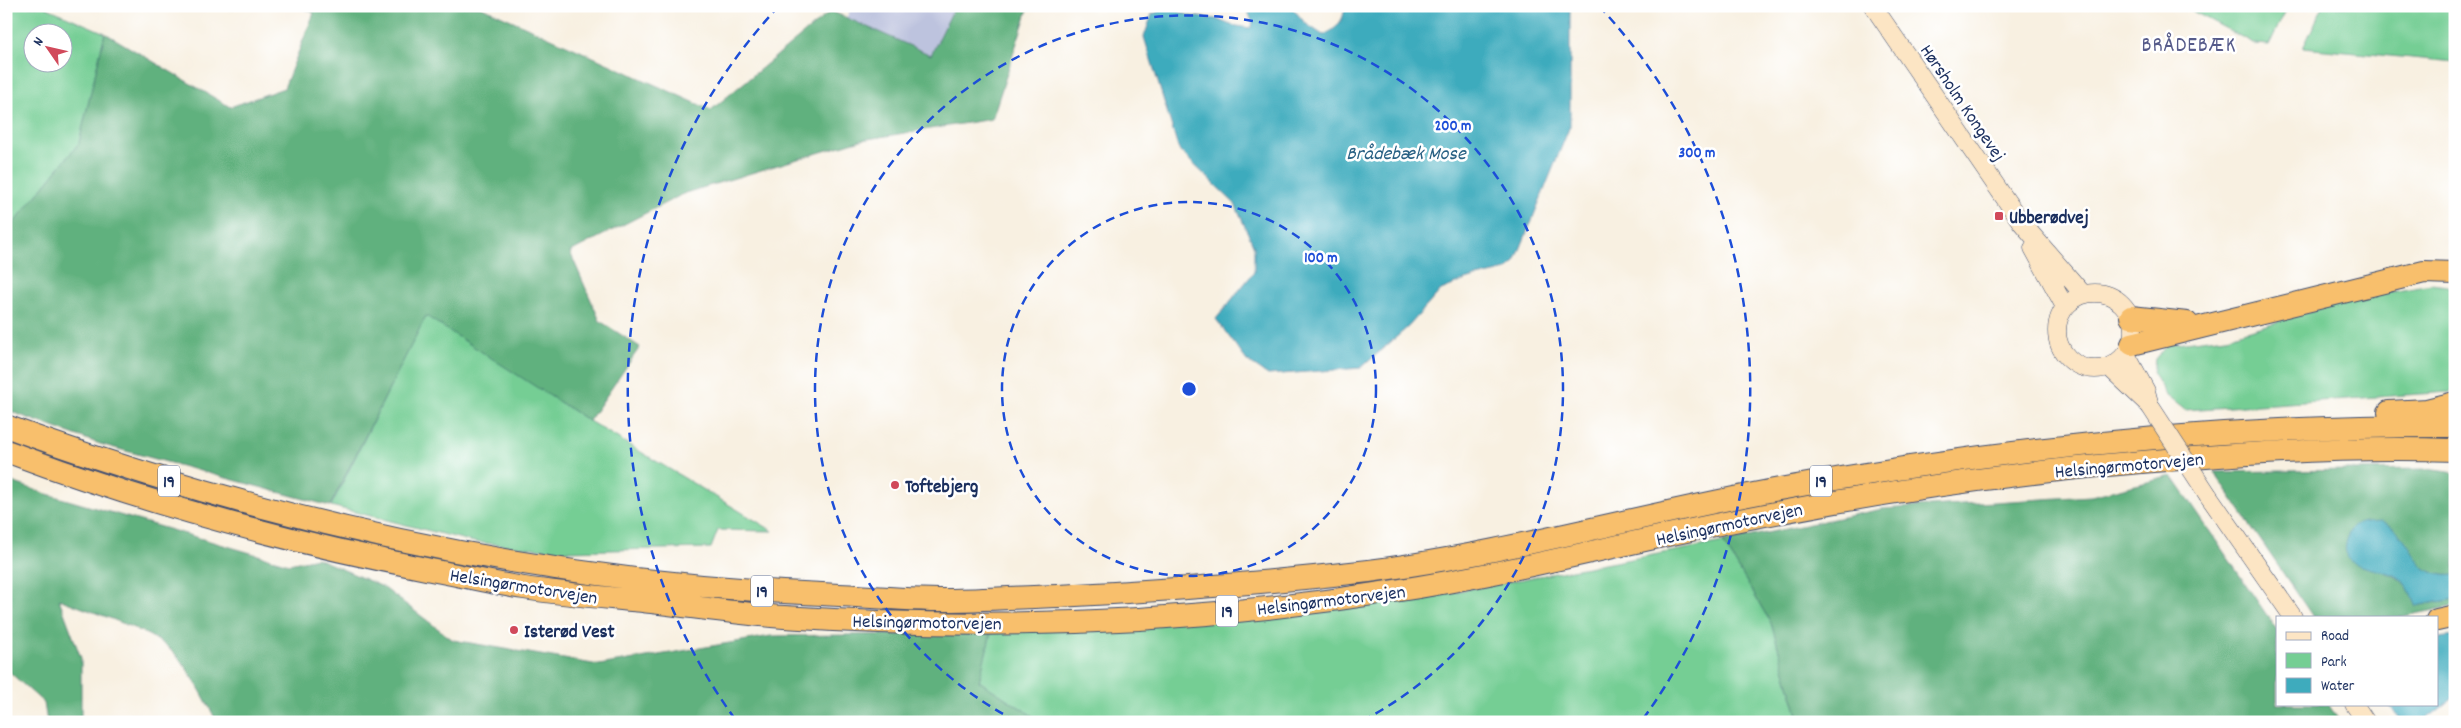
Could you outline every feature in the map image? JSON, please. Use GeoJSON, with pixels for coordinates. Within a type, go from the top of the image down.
{"type":"FeatureCollection","features":[{"type":"Feature","properties":{"kind":"highway"},"geometry":{"type":"LineString","coordinates":[[2129,349],[2211,324],[2424,272],[2455,273]]}},
{"type":"Feature","properties":{"kind":"highway"},"geometry":{"type":"LineString","coordinates":[[2131,317],[2154,321],[2211,324]]}},
{"type":"Feature","properties":{"kind":"highway"},"geometry":{"type":"LineString","coordinates":[[2030,450],[2122,431],[2427,410],[2455,403]]}},
{"type":"Feature","properties":{"kind":"highway","name":"Helsingørmotorvejen"},"geometry":{"type":"LineString","coordinates":[[6,426],[51,444],[209,493],[335,526],[422,545],[569,570],[666,583],[769,592],[944,600],[1172,591],[1374,570],[1513,546],[1779,489],[1899,468],[2030,450],[2142,438],[2263,431],[2455,426]]}},
{"type":"Feature","properties":{"kind":"highway","name":"Helsingørmotorvejen"},"geometry":{"type":"LineString","coordinates":[[6,451],[81,479],[301,542],[521,588],[783,617],[954,623],[1063,621],[1213,613],[1385,593],[1466,580],[1755,517],[1864,497],[2037,472],[2120,463],[2259,453],[2388,449],[2455,450]]}},
{"type":"Feature","properties":{"kind":"highway"},"geometry":{"type":"LineString","coordinates":[[2259,453],[2336,459],[2416,461],[2455,465]]}},
{"type":"Feature","properties":{"kind":"highway"},"geometry":{"type":"LineString","coordinates":[[2438,620],[2455,616]]}},
{"type":"Feature","properties":{"kind":"main road","name":"Hørsholm Kongevej"},"geometry":{"type":"LineString","coordinates":[[1873,6],[2021,222],[2083,294]]}},
{"type":"Feature","properties":{"kind":"main road","name":"Hørsholm Kongevej"},"geometry":{"type":"LineString","coordinates":[[2021,222],[2065,307]]}},
{"type":"Feature","properties":{"kind":"main road"},"geometry":{"type":"LineString","coordinates":[[2102,293],[2111,295],[2123,304],[2131,317],[2134,335],[2129,349],[2109,367],[2099,370],[2078,366],[2062,351],[2057,331],[2059,318],[2065,307],[2083,294],[2102,293]]}},
{"type":"Feature","properties":{"kind":"main road"},"geometry":{"type":"LineString","coordinates":[[2129,349],[2150,406]]}},
{"type":"Feature","properties":{"kind":"main road"},"geometry":{"type":"LineString","coordinates":[[2109,367],[2150,406],[2292,616]]}},
{"type":"Feature","properties":{"kind":"main road"},"geometry":{"type":"LineString","coordinates":[[2355,706],[2366,722]]}},
{"type":"Feature","properties":{"kind":"shaded area"},"geometry":{"type":"Polygon","coordinates":[[[852,6],[955,6],[931,55],[846,18],[852,6]]]}},
{"type":"Feature","properties":{"kind":"green space"},"geometry":{"type":"Polygon","coordinates":[[[6,6],[43,6],[105,33],[79,143],[9,229],[6,228],[6,6]]]}},
{"type":"Feature","properties":{"kind":"green space"},"geometry":{"type":"Polygon","coordinates":[[[299,6],[480,6],[711,110],[831,11],[931,55],[955,6],[1029,6],[992,119],[861,140],[685,193],[570,252],[600,321],[640,347],[589,421],[426,316],[330,506],[100,444],[6,410],[6,228],[9,229],[79,143],[105,33],[230,107],[284,88],[314,13],[299,6]]]}},
{"type":"Feature","properties":{"kind":"green space"},"geometry":{"type":"Polygon","coordinates":[[[2183,6],[2288,6],[2269,45],[2255,44],[2183,6]]]}},
{"type":"Feature","properties":{"kind":"green space"},"geometry":{"type":"Polygon","coordinates":[[[2323,6],[2455,6],[2455,62],[2303,48],[2323,6]]]}},
{"type":"Feature","properties":{"kind":"green space"},"geometry":{"type":"Polygon","coordinates":[[[2431,284],[2455,287],[2455,388],[2450,392],[2185,410],[2166,395],[2153,374],[2155,359],[2168,344],[2226,337],[2363,296],[2431,284]]]}},
{"type":"Feature","properties":{"kind":"green space"},"geometry":{"type":"Polygon","coordinates":[[[426,315],[589,421],[773,531],[718,530],[711,548],[562,551],[474,542],[331,506],[426,315]]]}},
{"type":"Feature","properties":{"kind":"green space"},"geometry":{"type":"Polygon","coordinates":[[[2427,469],[2455,473],[2455,575],[2444,575],[2427,570],[2415,557],[2399,533],[2382,571],[2395,576],[2404,583],[2416,606],[2455,599],[2455,606],[2405,616],[2312,616],[2214,472],[2427,469]]]}},
{"type":"Feature","properties":{"kind":"green space"},"geometry":{"type":"Polygon","coordinates":[[[2172,476],[2276,629],[2276,706],[2329,706],[2340,722],[1800,722],[1771,623],[1723,542],[1882,509],[2091,496],[2172,476]]]}},
{"type":"Feature","properties":{"kind":"green space"},"geometry":{"type":"Polygon","coordinates":[[[6,480],[47,494],[289,564],[317,558],[383,587],[453,640],[599,665],[771,636],[991,633],[979,681],[1042,722],[217,722],[188,670],[165,645],[142,632],[59,599],[81,658],[81,722],[47,722],[44,703],[6,669],[6,480]]]}},
{"type":"Feature","properties":{"kind":"green space"},"geometry":{"type":"Polygon","coordinates":[[[1723,542],[1771,623],[1800,722],[1042,722],[979,681],[991,633],[1453,592],[1723,542]]]}},
{"type":"Feature","properties":{"kind":"water","name":"Brådebæk Mose"},"geometry":{"type":"Polygon","coordinates":[[[1246,6],[1291,6],[1305,23],[1323,35],[1338,24],[1343,16],[1345,6],[1570,6],[1570,126],[1515,262],[1507,270],[1468,279],[1441,290],[1408,327],[1361,368],[1268,375],[1247,361],[1216,319],[1254,272],[1254,247],[1235,204],[1179,150],[1144,37],[1152,14],[1168,7],[1191,16],[1216,19],[1231,25],[1250,28],[1253,24],[1246,6]]]}},
{"type":"Feature","properties":{"kind":"water"},"geometry":{"type":"Polygon","coordinates":[[[2381,521],[2398,532],[2421,564],[2427,569],[2443,575],[2455,575],[2455,599],[2416,606],[2406,586],[2398,577],[2361,566],[2352,562],[2346,556],[2345,547],[2348,535],[2354,527],[2362,523],[2381,521]]]}},
{"type":"Feature","properties":{"kind":"water"},"geometry":{"type":"Polygon","coordinates":[[[2455,636],[2455,696],[2422,722],[2398,718],[2390,706],[2438,706],[2438,638],[2455,636]]]}},
{"type":"Feature","properties":{"kind":"place","name":"Ubberødvej"},"geometry":{"type":"Point","coordinates":[1999,216]}},
{"type":"Feature","properties":{"kind":"place","name":"Toftebjerg"},"geometry":{"type":"Point","coordinates":[895,485]}},
{"type":"Feature","properties":{"kind":"place","name":"Isterød Vest"},"geometry":{"type":"Point","coordinates":[514,630]}},
{"type":"Feature","properties":{"kind":"district","name":"BRÅDEBÆK"},"geometry":{"type":"Point","coordinates":[2189,44]}}]}
